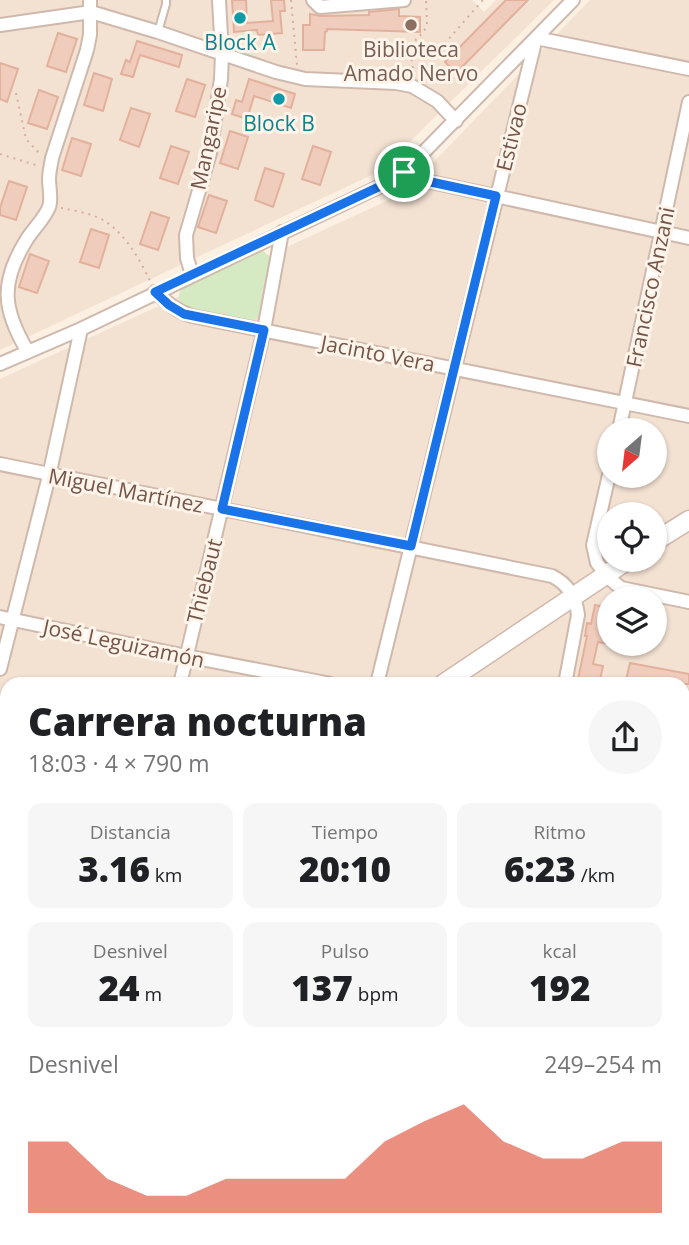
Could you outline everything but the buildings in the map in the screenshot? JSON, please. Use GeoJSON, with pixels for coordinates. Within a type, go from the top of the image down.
{"type":"FeatureCollection","features":[{"type":"Feature","properties":{"kind":"street","name":"Mangaripe"},"geometry":{"type":"LineString","coordinates":[[192,275],[187,258],[186,235],[210,153],[221,79],[219,0]]}},
{"type":"Feature","properties":{"kind":"street"},"geometry":{"type":"LineString","coordinates":[[313,1],[320,7],[404,0]]}},
{"type":"Feature","properties":{"kind":"street"},"geometry":{"type":"LineString","coordinates":[[0,364],[81,329],[387,183],[404,172],[456,121],[573,0]]}},
{"type":"Feature","properties":{"kind":"street"},"geometry":{"type":"LineString","coordinates":[[28,352],[10,317],[9,282],[19,254],[50,205],[51,164],[87,50],[91,6]]}},
{"type":"Feature","properties":{"kind":"street"},"geometry":{"type":"LineString","coordinates":[[0,25],[91,6],[158,33],[298,78],[396,83],[418,89],[436,101],[456,121]]}},
{"type":"Feature","properties":{"kind":"street"},"geometry":{"type":"LineString","coordinates":[[536,38],[689,69]]}},
{"type":"Feature","properties":{"kind":"street","name":"Estivao"},"geometry":{"type":"LineString","coordinates":[[379,677],[536,38]]}},
{"type":"Feature","properties":{"kind":"street","name":"Francisco Anzani"},"geometry":{"type":"LineString","coordinates":[[622,418],[689,102]]}},
{"type":"Feature","properties":{"kind":"street"},"geometry":{"type":"LineString","coordinates":[[404,172],[431,182],[689,238]]}},
{"type":"Feature","properties":{"kind":"street","name":"Thiebaut"},"geometry":{"type":"LineString","coordinates":[[182,677],[264,330],[282,232]]}},
{"type":"Feature","properties":{"kind":"street","name":"Jacinto Vera"},"geometry":{"type":"LineString","coordinates":[[155,292],[184,314],[689,416]]}},
{"type":"Feature","properties":{"kind":"street"},"geometry":{"type":"LineString","coordinates":[[0,669],[6,618],[50,475],[81,329]]}},
{"type":"Feature","properties":{"kind":"street","name":"Miguel Martínez"},"geometry":{"type":"LineString","coordinates":[[0,464],[552,576],[561,580],[570,589],[573,597]]}},
{"type":"Feature","properties":{"kind":"street"},"geometry":{"type":"LineString","coordinates":[[606,488],[593,545],[597,563],[621,588],[689,602]]}},
{"type":"Feature","properties":{"kind":"street"},"geometry":{"type":"LineString","coordinates":[[667,534],[689,520]]}},
{"type":"Feature","properties":{"kind":"street"},"geometry":{"type":"LineString","coordinates":[[453,677],[610,572]]}},
{"type":"Feature","properties":{"kind":"street"},"geometry":{"type":"LineString","coordinates":[[566,677],[578,615],[573,597]]}},
{"type":"Feature","properties":{"kind":"street","name":"José Leguizamón"},"geometry":{"type":"LineString","coordinates":[[6,618],[295,677]]}},
{"type":"Feature","properties":{"kind":"lane"},"geometry":{"type":"LineString","coordinates":[[158,33],[166,0]]}},
{"type":"Feature","properties":{"kind":"path"},"geometry":{"type":"LineString","coordinates":[[291,0],[298,78]]}},
{"type":"Feature","properties":{"kind":"path"},"geometry":{"type":"LineString","coordinates":[[418,89],[411,56],[416,38],[424,32],[427,23],[426,0]]}},
{"type":"Feature","properties":{"kind":"path"},"geometry":{"type":"LineString","coordinates":[[418,89],[430,59],[483,0]]}},
{"type":"Feature","properties":{"kind":"path"},"geometry":{"type":"LineString","coordinates":[[16,93],[26,139],[51,164]]}},
{"type":"Feature","properties":{"kind":"path"},"geometry":{"type":"LineString","coordinates":[[0,154],[51,164]]}},
{"type":"Feature","properties":{"kind":"path"},"geometry":{"type":"LineString","coordinates":[[50,205],[85,213],[108,223],[126,241],[143,266],[155,292]]}},
{"type":"Feature","properties":{"kind":"shaded area"},"geometry":{"type":"Polygon","coordinates":[[[0,0],[472,0],[484,12],[496,0],[554,0],[380,171],[0,350],[0,0]]]}},
{"type":"Feature","properties":{"kind":"shaded area"},"geometry":{"type":"Polygon","coordinates":[[[590,0],[689,0],[689,677],[0,677],[0,379],[404,193],[590,0]]]}},
{"type":"Feature","properties":{"kind":"green space"},"geometry":{"type":"Polygon","coordinates":[[[258,250],[270,257],[271,266],[261,309],[253,321],[190,308],[182,303],[179,293],[188,282],[258,250]]]}},
{"type":"Feature","properties":{"kind":"place","name":"Block A"},"geometry":{"type":"Point","coordinates":[240,18]}},
{"type":"Feature","properties":{"kind":"place","name":"Biblioteca Amado Nervo"},"geometry":{"type":"Point","coordinates":[411,25]}},
{"type":"Feature","properties":{"kind":"place","name":"Block B"},"geometry":{"type":"Point","coordinates":[279,99]}},
{"type":"Feature","properties":{"kind":"route"},"geometry":{"type":"LineString","coordinates":[[404,172],[431,182],[496,196],[411,546],[222,509],[264,330],[184,314],[155,292],[387,183],[404,172]]}}]}
